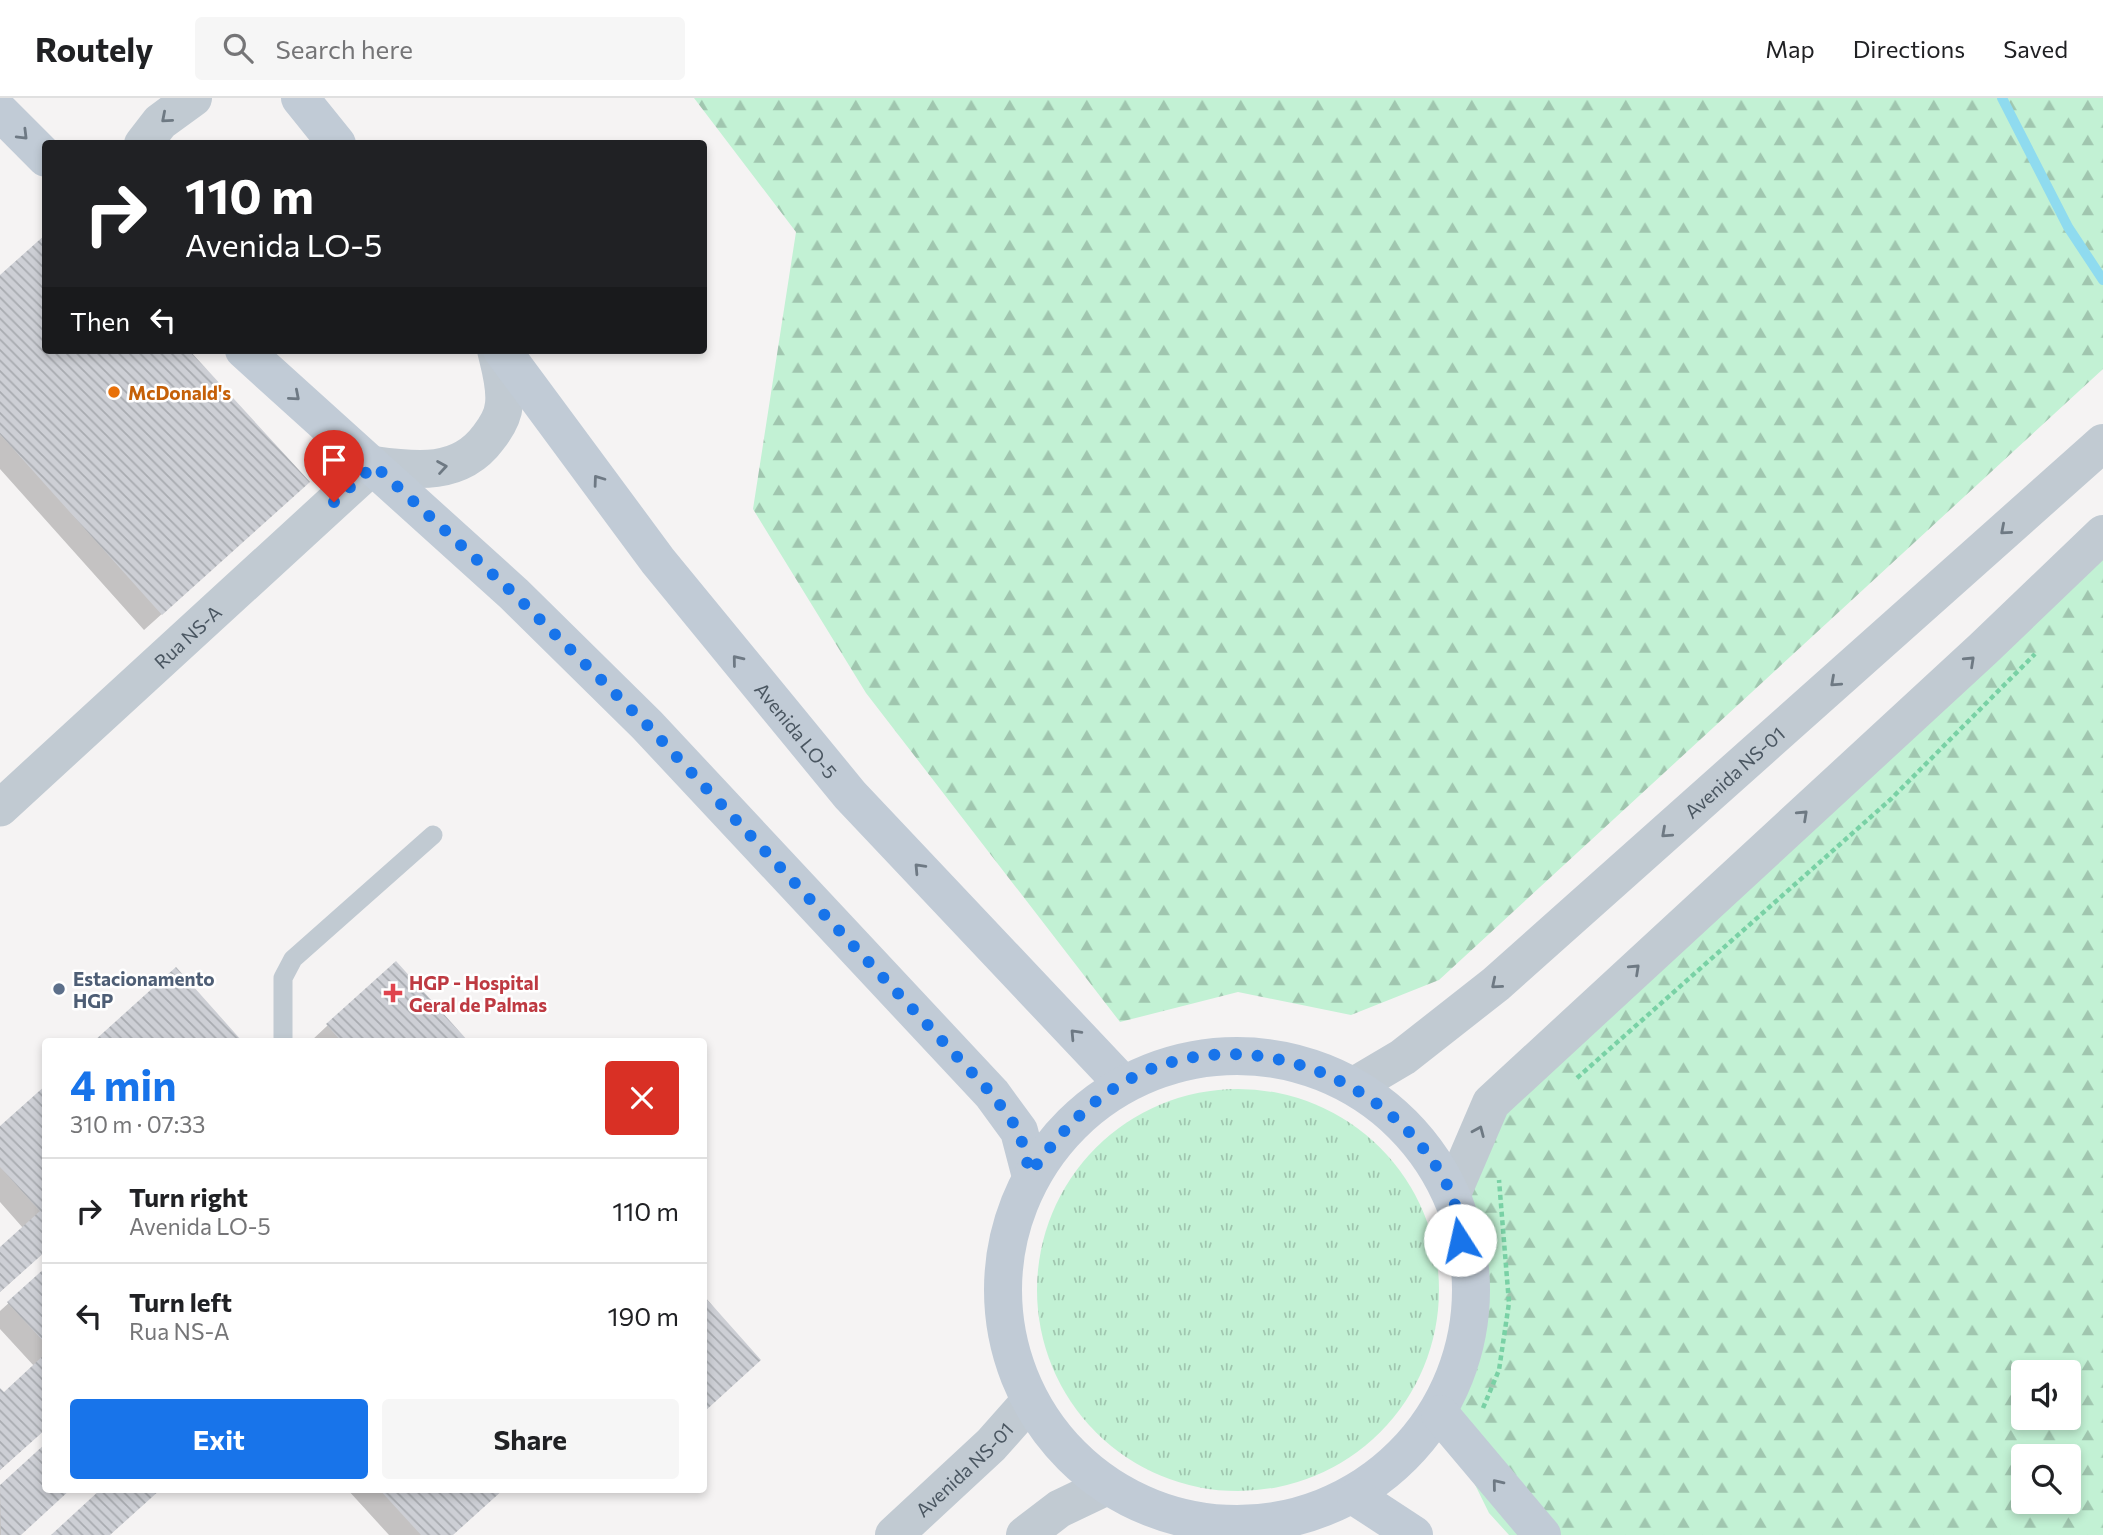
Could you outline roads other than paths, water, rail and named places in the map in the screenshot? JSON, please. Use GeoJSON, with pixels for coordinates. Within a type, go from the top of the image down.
{"type":"FeatureCollection","features":[{"type":"Feature","properties":{"kind":"main road"},"geometry":{"type":"LineString","coordinates":[[298,99],[334,140]]}},
{"type":"Feature","properties":{"kind":"main road"},"geometry":{"type":"LineString","coordinates":[[0,113],[42,154]]}},
{"type":"Feature","properties":{"kind":"main road"},"geometry":{"type":"LineString","coordinates":[[249,354],[514,594],[647,725],[992,1094],[1019,1131],[1030,1173]]}},
{"type":"Feature","properties":{"kind":"main road","name":"Avenida LO-5"},"geometry":{"type":"LineString","coordinates":[[505,354],[658,561],[832,774],[1122,1083]]}},
{"type":"Feature","properties":{"kind":"main road"},"geometry":{"type":"LineString","coordinates":[[1238,1054],[1291,1060],[1354,1086],[1411,1132],[1452,1194],[1473,1308],[1440,1414],[1404,1461],[1356,1497],[1309,1518],[1243,1522],[1203,1520],[1107,1486],[1072,1458],[1030,1401],[999,1317],[1011,1236],[1030,1173],[1070,1122],[1122,1083],[1181,1059],[1238,1054]]}},
{"type":"Feature","properties":{"kind":"main road"},"geometry":{"type":"LineString","coordinates":[[1440,1414],[1542,1535]]}},
{"type":"Feature","properties":{"kind":"main road"},"geometry":{"type":"LineString","coordinates":[[1356,1497],[1414,1535]]}},
{"type":"Feature","properties":{"kind":"street"},"geometry":{"type":"LineString","coordinates":[[146,140],[160,122],[193,98]]}},
{"type":"Feature","properties":{"kind":"street"},"geometry":{"type":"LineString","coordinates":[[374,465],[438,469],[465,461],[481,448],[497,426],[504,405],[503,381],[497,354]]}},
{"type":"Feature","properties":{"kind":"street","name":"Avenida NS-01"},"geometry":{"type":"LineString","coordinates":[[1354,1086],[1403,1057],[1496,985],[2103,443]]}},
{"type":"Feature","properties":{"kind":"street","name":"Rua NS-A"},"geometry":{"type":"LineString","coordinates":[[0,808],[374,465]]}},
{"type":"Feature","properties":{"kind":"street"},"geometry":{"type":"LineString","coordinates":[[1452,1194],[1491,1102],[1983,649],[2102,535]]}},
{"type":"Feature","properties":{"kind":"street","name":"Avenida NS-01"},"geometry":{"type":"LineString","coordinates":[[894,1535],[991,1445],[1030,1401]]}},
{"type":"Feature","properties":{"kind":"street"},"geometry":{"type":"LineString","coordinates":[[1025,1535],[1059,1522],[1107,1486]]}},
{"type":"Feature","properties":{"kind":"lane"},"geometry":{"type":"LineString","coordinates":[[283,1038],[283,978],[293,959],[433,835]]}},
{"type":"Feature","properties":{"kind":"waterway"},"geometry":{"type":"LineString","coordinates":[[2002,98],[2068,227],[2103,280]]}},
{"type":"Feature","properties":{"kind":"place","name":"McDonald's"},"geometry":{"type":"Point","coordinates":[114,392]}},
{"type":"Feature","properties":{"kind":"place","name":"Estacionamento HGP"},"geometry":{"type":"Point","coordinates":[59,989]}},
{"type":"Feature","properties":{"kind":"place","name":"HGP - Hospital Geral de Palmas"},"geometry":{"type":"Point","coordinates":[393,993]}}]}
